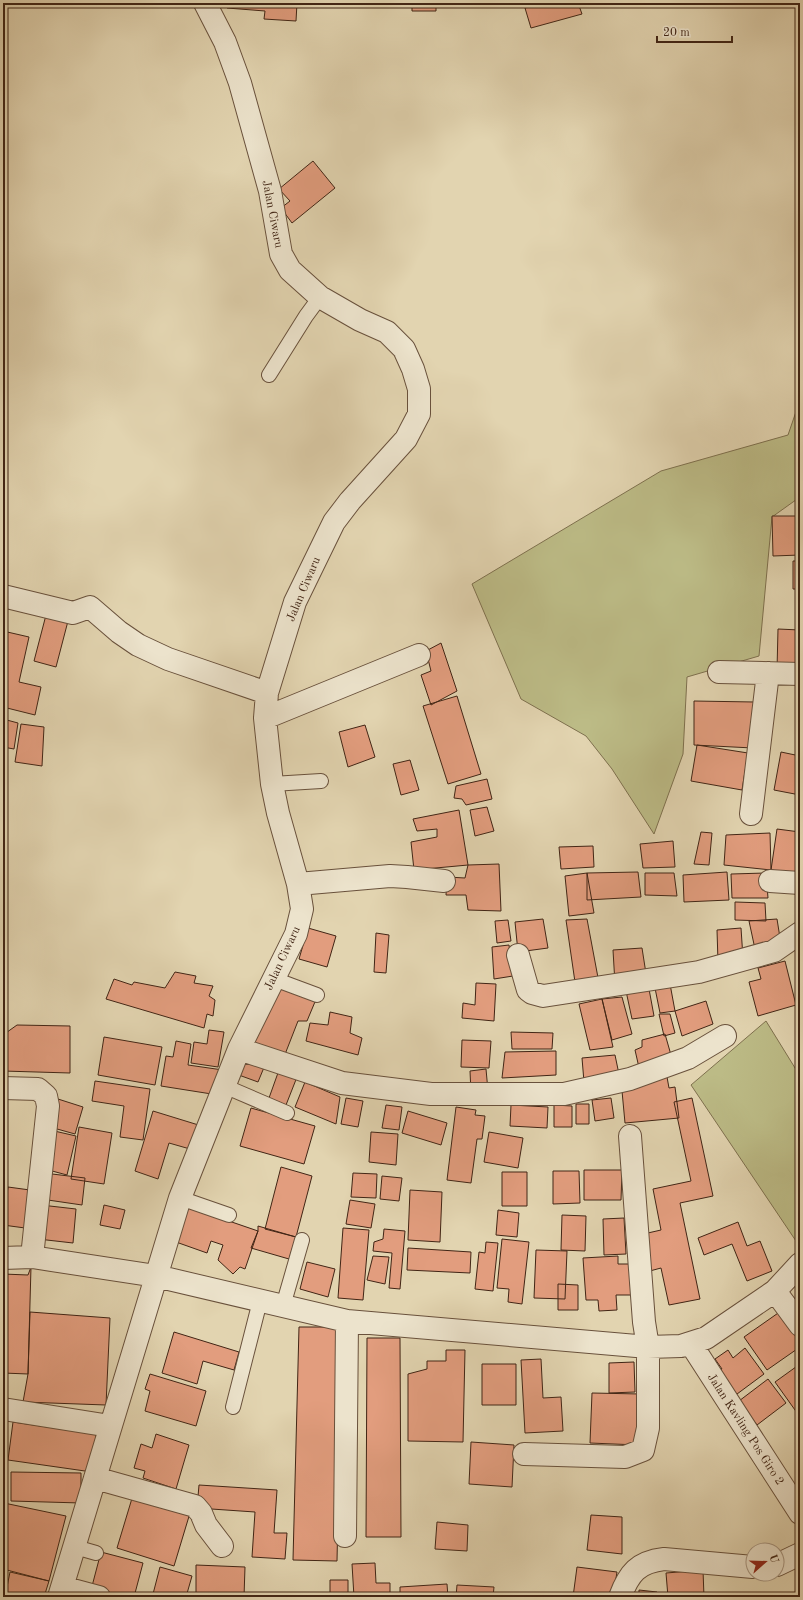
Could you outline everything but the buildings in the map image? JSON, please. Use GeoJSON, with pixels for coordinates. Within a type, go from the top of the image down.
{"type":"FeatureCollection","features":[{"type":"Feature","properties":{"kind":"street","name":"Jalan Ciwaru"},"geometry":{"type":"LineString","coordinates":[[61,1592],[180,1198],[239,1049],[296,934],[302,909],[298,884],[278,814],[272,784],[265,718],[267,693],[295,602],[334,522],[350,501],[406,439],[419,414],[419,389],[413,369],[404,349],[387,332],[360,320],[320,297],[290,270],[281,254],[270,191],[240,83],[225,42],[205,3]]}},
{"type":"Feature","properties":{"kind":"street"},"geometry":{"type":"LineString","coordinates":[[3,596],[73,613],[90,607],[118,632],[144,648],[168,659],[267,693]]}},
{"type":"Feature","properties":{"kind":"street"},"geometry":{"type":"LineString","coordinates":[[265,718],[419,655]]}},
{"type":"Feature","properties":{"kind":"street"},"geometry":{"type":"LineString","coordinates":[[719,672],[800,674]]}},
{"type":"Feature","properties":{"kind":"street"},"geometry":{"type":"LineString","coordinates":[[751,814],[768,673]]}},
{"type":"Feature","properties":{"kind":"street"},"geometry":{"type":"LineString","coordinates":[[298,884],[390,876],[407,876],[444,881]]}},
{"type":"Feature","properties":{"kind":"street"},"geometry":{"type":"LineString","coordinates":[[770,881],[800,883]]}},
{"type":"Feature","properties":{"kind":"street"},"geometry":{"type":"LineString","coordinates":[[518,955],[528,990],[532,993],[543,996],[699,972],[774,951],[800,933]]}},
{"type":"Feature","properties":{"kind":"street"},"geometry":{"type":"LineString","coordinates":[[239,1049],[342,1083],[431,1094],[564,1094],[630,1079],[688,1058],[725,1036]]}},
{"type":"Feature","properties":{"kind":"street"},"geometry":{"type":"LineString","coordinates":[[3,1088],[38,1089],[46,1096],[48,1106],[32,1257]]}},
{"type":"Feature","properties":{"kind":"street"},"geometry":{"type":"LineString","coordinates":[[524,1454],[625,1457],[642,1450],[648,1428],[648,1347],[644,1322],[630,1136]]}},
{"type":"Feature","properties":{"kind":"street"},"geometry":{"type":"LineString","coordinates":[[3,1258],[32,1257],[156,1276],[347,1321],[648,1347],[692,1344],[706,1338],[775,1291],[800,1264]]}},
{"type":"Feature","properties":{"kind":"street"},"geometry":{"type":"LineString","coordinates":[[775,1291],[800,1325]]}},
{"type":"Feature","properties":{"kind":"street"},"geometry":{"type":"LineString","coordinates":[[345,1536],[347,1321]]}},
{"type":"Feature","properties":{"kind":"street","name":"Jalan Kavling Pos Giro 2"},"geometry":{"type":"LineString","coordinates":[[692,1344],[800,1513]]}},
{"type":"Feature","properties":{"kind":"street"},"geometry":{"type":"LineString","coordinates":[[3,1409],[110,1426]]}},
{"type":"Feature","properties":{"kind":"street"},"geometry":{"type":"LineString","coordinates":[[95,1478],[195,1506],[201,1513],[206,1525],[222,1546]]}},
{"type":"Feature","properties":{"kind":"street"},"geometry":{"type":"LineString","coordinates":[[785,1562],[800,1554]]}},
{"type":"Feature","properties":{"kind":"street"},"geometry":{"type":"LineString","coordinates":[[620,1597],[626,1581],[639,1567],[650,1561],[664,1559],[745,1566]]}},
{"type":"Feature","properties":{"kind":"street"},"geometry":{"type":"LineString","coordinates":[[61,1592],[99,1597]]}},
{"type":"Feature","properties":{"kind":"lane"},"geometry":{"type":"LineString","coordinates":[[269,375],[306,316],[320,297]]}},
{"type":"Feature","properties":{"kind":"lane"},"geometry":{"type":"LineString","coordinates":[[272,784],[321,781]]}},
{"type":"Feature","properties":{"kind":"lane"},"geometry":{"type":"LineString","coordinates":[[274,978],[317,995]]}},
{"type":"Feature","properties":{"kind":"lane"},"geometry":{"type":"LineString","coordinates":[[224,1086],[287,1113]]}},
{"type":"Feature","properties":{"kind":"lane"},"geometry":{"type":"LineString","coordinates":[[180,1198],[229,1215]]}},
{"type":"Feature","properties":{"kind":"lane"},"geometry":{"type":"LineString","coordinates":[[283,1306],[302,1240]]}},
{"type":"Feature","properties":{"kind":"lane"},"geometry":{"type":"LineString","coordinates":[[233,1407],[260,1301]]}},
{"type":"Feature","properties":{"kind":"lane"},"geometry":{"type":"LineString","coordinates":[[75,1547],[96,1554]]}},
{"type":"Feature","properties":{"kind":"shaded area"},"geometry":{"type":"Polygon","coordinates":[[[800,400],[800,497],[772,517],[759,656],[687,677],[683,754],[654,834],[612,769],[586,736],[521,699],[472,584],[661,471],[788,435],[800,400]]]}},
{"type":"Feature","properties":{"kind":"shaded area"},"geometry":{"type":"Polygon","coordinates":[[[766,1021],[800,1076],[800,1118],[796,1122],[800,1127],[800,1241],[798,1244],[691,1085],[766,1021]]]}}]}
